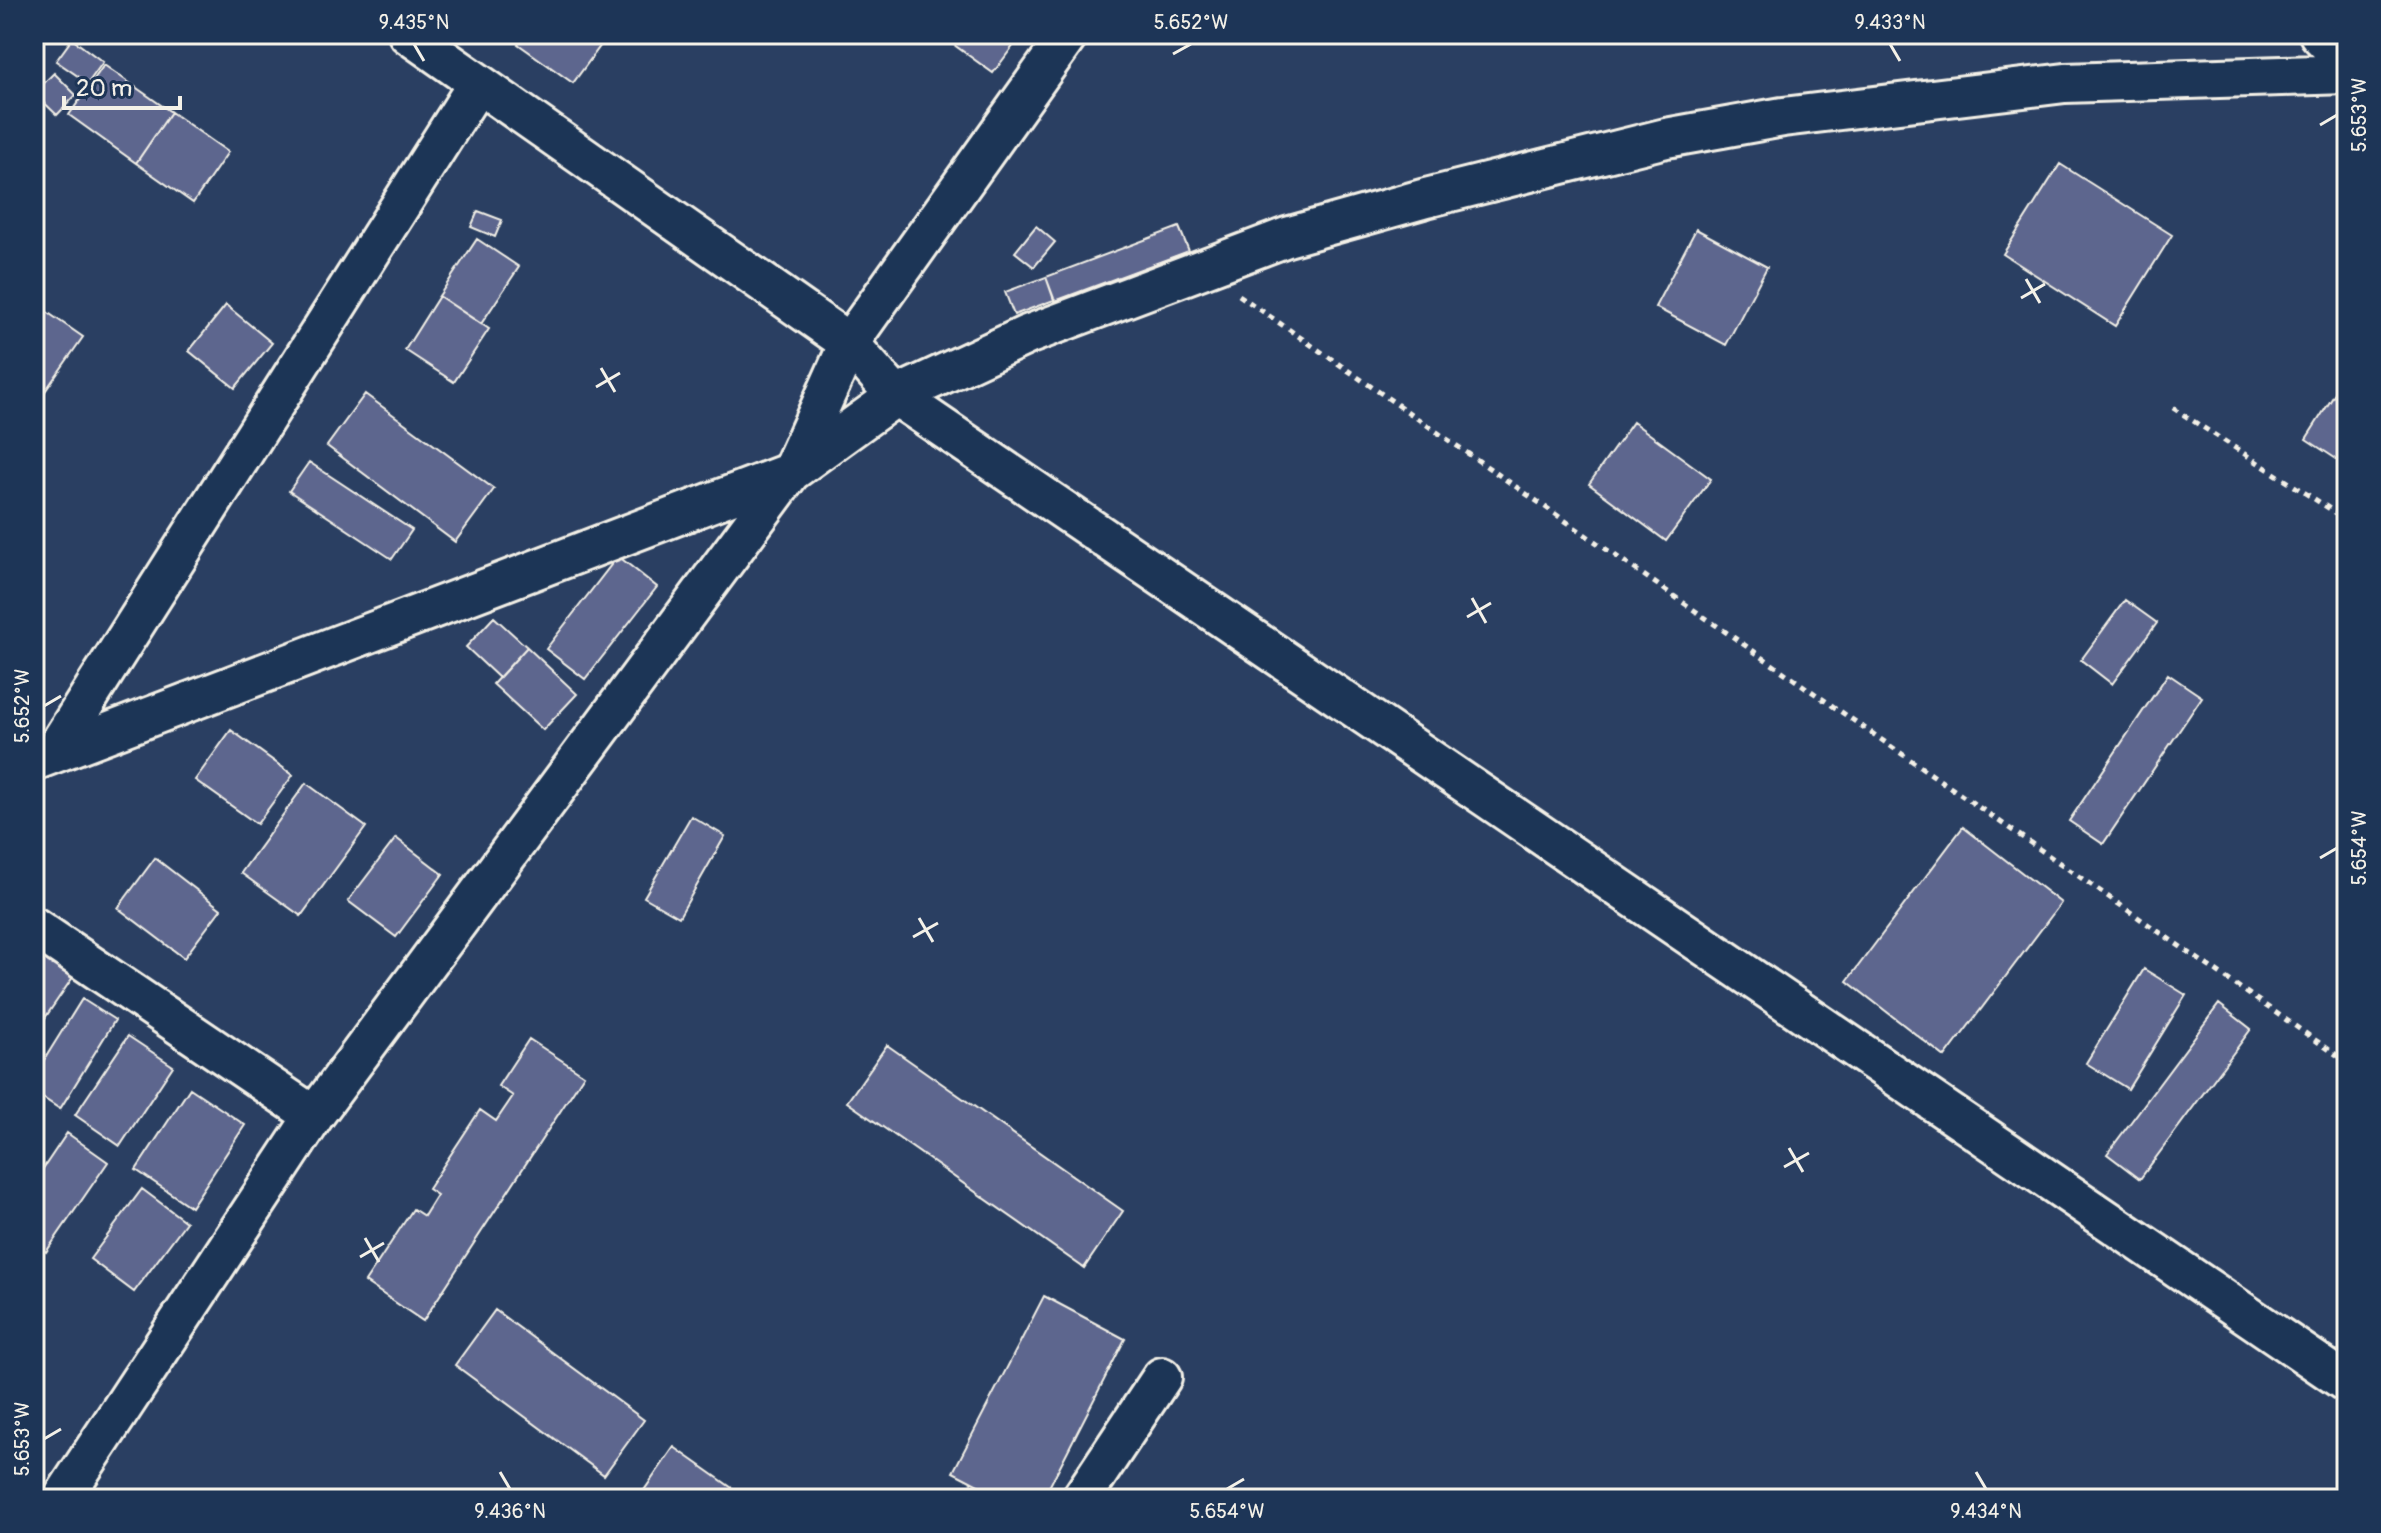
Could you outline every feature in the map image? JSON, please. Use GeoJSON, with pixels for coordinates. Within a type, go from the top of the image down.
{"type":"FeatureCollection","features":[{"type":"Feature","properties":{"kind":"street"},"geometry":{"type":"LineString","coordinates":[[408,34],[849,343],[896,396],[2347,1383]]}},
{"type":"Feature","properties":{"kind":"street"},"geometry":{"type":"LineString","coordinates":[[62,1499],[314,1116],[791,472],[849,343],[1069,34]]}},
{"type":"Feature","properties":{"kind":"street"},"geometry":{"type":"LineString","coordinates":[[2319,34],[2347,63]]}},
{"type":"Feature","properties":{"kind":"street"},"geometry":{"type":"LineString","coordinates":[[44,757],[791,472],[896,396],[1027,335],[1287,237],[1426,198],[1666,138],[1768,120],[2065,83],[2347,74]]}},
{"type":"Feature","properties":{"kind":"street"},"geometry":{"type":"LineString","coordinates":[[44,757],[478,83]]}},
{"type":"Feature","properties":{"kind":"street"},"geometry":{"type":"LineString","coordinates":[[34,927],[314,1116]]}},
{"type":"Feature","properties":{"kind":"street"},"geometry":{"type":"LineString","coordinates":[[1081,1499],[1162,1377]]}},
{"type":"Feature","properties":{"kind":"path"},"geometry":{"type":"LineString","coordinates":[[1202,269],[2347,1062]]}},
{"type":"Feature","properties":{"kind":"path"},"geometry":{"type":"LineString","coordinates":[[2173,408],[2347,520]]}},
{"type":"Feature","properties":{"kind":"building"},"geometry":{"type":"Polygon","coordinates":[[[525,34],[609,34],[573,83],[518,44],[525,34]]]}},
{"type":"Feature","properties":{"kind":"building"},"geometry":{"type":"Polygon","coordinates":[[[939,34],[1022,34],[993,73],[939,34]]]}},
{"type":"Feature","properties":{"kind":"building"},"geometry":{"type":"Polygon","coordinates":[[[72,39],[103,62],[88,83],[56,61],[72,39]]]}},
{"type":"Feature","properties":{"kind":"building"},"geometry":{"type":"Polygon","coordinates":[[[104,65],[171,112],[136,163],[69,115],[104,65]]]}},
{"type":"Feature","properties":{"kind":"building"},"geometry":{"type":"Polygon","coordinates":[[[54,73],[76,95],[57,115],[34,93],[54,73]]]}},
{"type":"Feature","properties":{"kind":"building"},"geometry":{"type":"Polygon","coordinates":[[[171,112],[228,152],[193,203],[136,163],[171,112]]]}},
{"type":"Feature","properties":{"kind":"building"},"geometry":{"type":"Polygon","coordinates":[[[2060,164],[2172,235],[2115,326],[2003,254],[2060,164]]]}},
{"type":"Feature","properties":{"kind":"building"},"geometry":{"type":"Polygon","coordinates":[[[2347,181],[2347,203],[2337,196],[2347,181]]]}},
{"type":"Feature","properties":{"kind":"building"},"geometry":{"type":"Polygon","coordinates":[[[478,211],[502,220],[495,237],[471,227],[478,211]]]}},
{"type":"Feature","properties":{"kind":"building"},"geometry":{"type":"Polygon","coordinates":[[[1036,226],[1055,242],[1034,267],[1015,252],[1036,226]]]}},
{"type":"Feature","properties":{"kind":"building"},"geometry":{"type":"Polygon","coordinates":[[[1179,227],[1189,251],[1055,301],[1046,277],[1179,227]]]}},
{"type":"Feature","properties":{"kind":"building"},"geometry":{"type":"Polygon","coordinates":[[[1696,229],[1767,267],[1726,345],[1655,307],[1696,229]]]}},
{"type":"Feature","properties":{"kind":"building"},"geometry":{"type":"Polygon","coordinates":[[[477,239],[519,267],[481,324],[439,296],[477,239]]]}},
{"type":"Feature","properties":{"kind":"building"},"geometry":{"type":"Polygon","coordinates":[[[1046,277],[1054,300],[1014,315],[1005,292],[1046,277]]]}},
{"type":"Feature","properties":{"kind":"building"},"geometry":{"type":"Polygon","coordinates":[[[439,296],[489,329],[454,382],[405,350],[439,296]]]}},
{"type":"Feature","properties":{"kind":"building"},"geometry":{"type":"Polygon","coordinates":[[[34,303],[83,337],[34,407],[34,303]]]}},
{"type":"Feature","properties":{"kind":"building"},"geometry":{"type":"Polygon","coordinates":[[[226,305],[272,343],[235,388],[189,351],[226,305]]]}},
{"type":"Feature","properties":{"kind":"building"},"geometry":{"type":"Polygon","coordinates":[[[2347,375],[2347,466],[2306,439],[2347,375]]]}},
{"type":"Feature","properties":{"kind":"building"},"geometry":{"type":"Polygon","coordinates":[[[365,394],[494,489],[455,542],[327,446],[365,394]]]}},
{"type":"Feature","properties":{"kind":"building"},"geometry":{"type":"Polygon","coordinates":[[[1633,422],[1711,479],[1666,541],[1589,484],[1633,422]]]}},
{"type":"Feature","properties":{"kind":"building"},"geometry":{"type":"Polygon","coordinates":[[[309,462],[412,530],[392,559],[289,491],[309,462]]]}},
{"type":"Feature","properties":{"kind":"building"},"geometry":{"type":"Polygon","coordinates":[[[618,556],[657,587],[585,679],[546,649],[618,556]]]}},
{"type":"Feature","properties":{"kind":"building"},"geometry":{"type":"Polygon","coordinates":[[[2125,600],[2157,623],[2112,684],[2081,660],[2125,600]]]}},
{"type":"Feature","properties":{"kind":"building"},"geometry":{"type":"Polygon","coordinates":[[[494,617],[527,647],[499,678],[466,647],[494,617]]]}},
{"type":"Feature","properties":{"kind":"building"},"geometry":{"type":"Polygon","coordinates":[[[527,647],[577,694],[543,730],[493,684],[527,647]]]}},
{"type":"Feature","properties":{"kind":"building"},"geometry":{"type":"Polygon","coordinates":[[[2168,674],[2202,697],[2103,844],[2069,821],[2168,674]]]}},
{"type":"Feature","properties":{"kind":"building"},"geometry":{"type":"Polygon","coordinates":[[[231,730],[293,775],[257,824],[195,780],[231,730]]]}},
{"type":"Feature","properties":{"kind":"building"},"geometry":{"type":"Polygon","coordinates":[[[306,783],[366,827],[301,916],[241,873],[306,783]]]}},
{"type":"Feature","properties":{"kind":"building"},"geometry":{"type":"Polygon","coordinates":[[[691,816],[725,836],[679,917],[644,897],[691,816]]]}},
{"type":"Feature","properties":{"kind":"building"},"geometry":{"type":"Polygon","coordinates":[[[1963,827],[2061,903],[1945,1057],[1847,981],[1963,827]]]}},
{"type":"Feature","properties":{"kind":"building"},"geometry":{"type":"Polygon","coordinates":[[[396,838],[443,874],[396,937],[348,901],[396,838]]]}},
{"type":"Feature","properties":{"kind":"building"},"geometry":{"type":"Polygon","coordinates":[[[155,858],[221,909],[184,958],[118,908],[155,858]]]}},
{"type":"Feature","properties":{"kind":"building"},"geometry":{"type":"Polygon","coordinates":[[[34,950],[73,977],[34,1034],[34,950]]]}},
{"type":"Feature","properties":{"kind":"building"},"geometry":{"type":"Polygon","coordinates":[[[2144,969],[2186,995],[2128,1089],[2086,1063],[2144,969]]]}},
{"type":"Feature","properties":{"kind":"building"},"geometry":{"type":"Polygon","coordinates":[[[82,999],[115,1020],[60,1109],[34,1092],[34,1076],[82,999]]]}},
{"type":"Feature","properties":{"kind":"building"},"geometry":{"type":"Polygon","coordinates":[[[2219,1004],[2251,1029],[2140,1179],[2107,1154],[2219,1004]]]}},
{"type":"Feature","properties":{"kind":"building"},"geometry":{"type":"Polygon","coordinates":[[[128,1036],[173,1066],[120,1146],[75,1115],[128,1036]]]}},
{"type":"Feature","properties":{"kind":"building"},"geometry":{"type":"Polygon","coordinates":[[[529,1039],[584,1075],[423,1321],[365,1282],[413,1209],[424,1216],[437,1195],[428,1189],[480,1110],[496,1121],[513,1096],[498,1086],[529,1039]]]}},
{"type":"Feature","properties":{"kind":"building"},"geometry":{"type":"Polygon","coordinates":[[[887,1045],[1123,1211],[1084,1268],[847,1102],[887,1045]]]}},
{"type":"Feature","properties":{"kind":"building"},"geometry":{"type":"Polygon","coordinates":[[[190,1088],[245,1125],[191,1207],[136,1170],[190,1088]]]}},
{"type":"Feature","properties":{"kind":"building"},"geometry":{"type":"Polygon","coordinates":[[[67,1133],[108,1162],[46,1252],[34,1243],[34,1182],[67,1133]]]}},
{"type":"Feature","properties":{"kind":"building"},"geometry":{"type":"Polygon","coordinates":[[[142,1189],[186,1222],[134,1292],[90,1259],[142,1189]]]}},
{"type":"Feature","properties":{"kind":"building"},"geometry":{"type":"Polygon","coordinates":[[[1044,1296],[1125,1339],[1043,1499],[1005,1499],[953,1472],[1044,1296]]]}},
{"type":"Feature","properties":{"kind":"building"},"geometry":{"type":"Polygon","coordinates":[[[495,1310],[644,1420],[604,1475],[455,1365],[495,1310]]]}},
{"type":"Feature","properties":{"kind":"building"},"geometry":{"type":"Polygon","coordinates":[[[674,1447],[732,1488],[724,1499],[638,1499],[674,1447]]]}}]}
